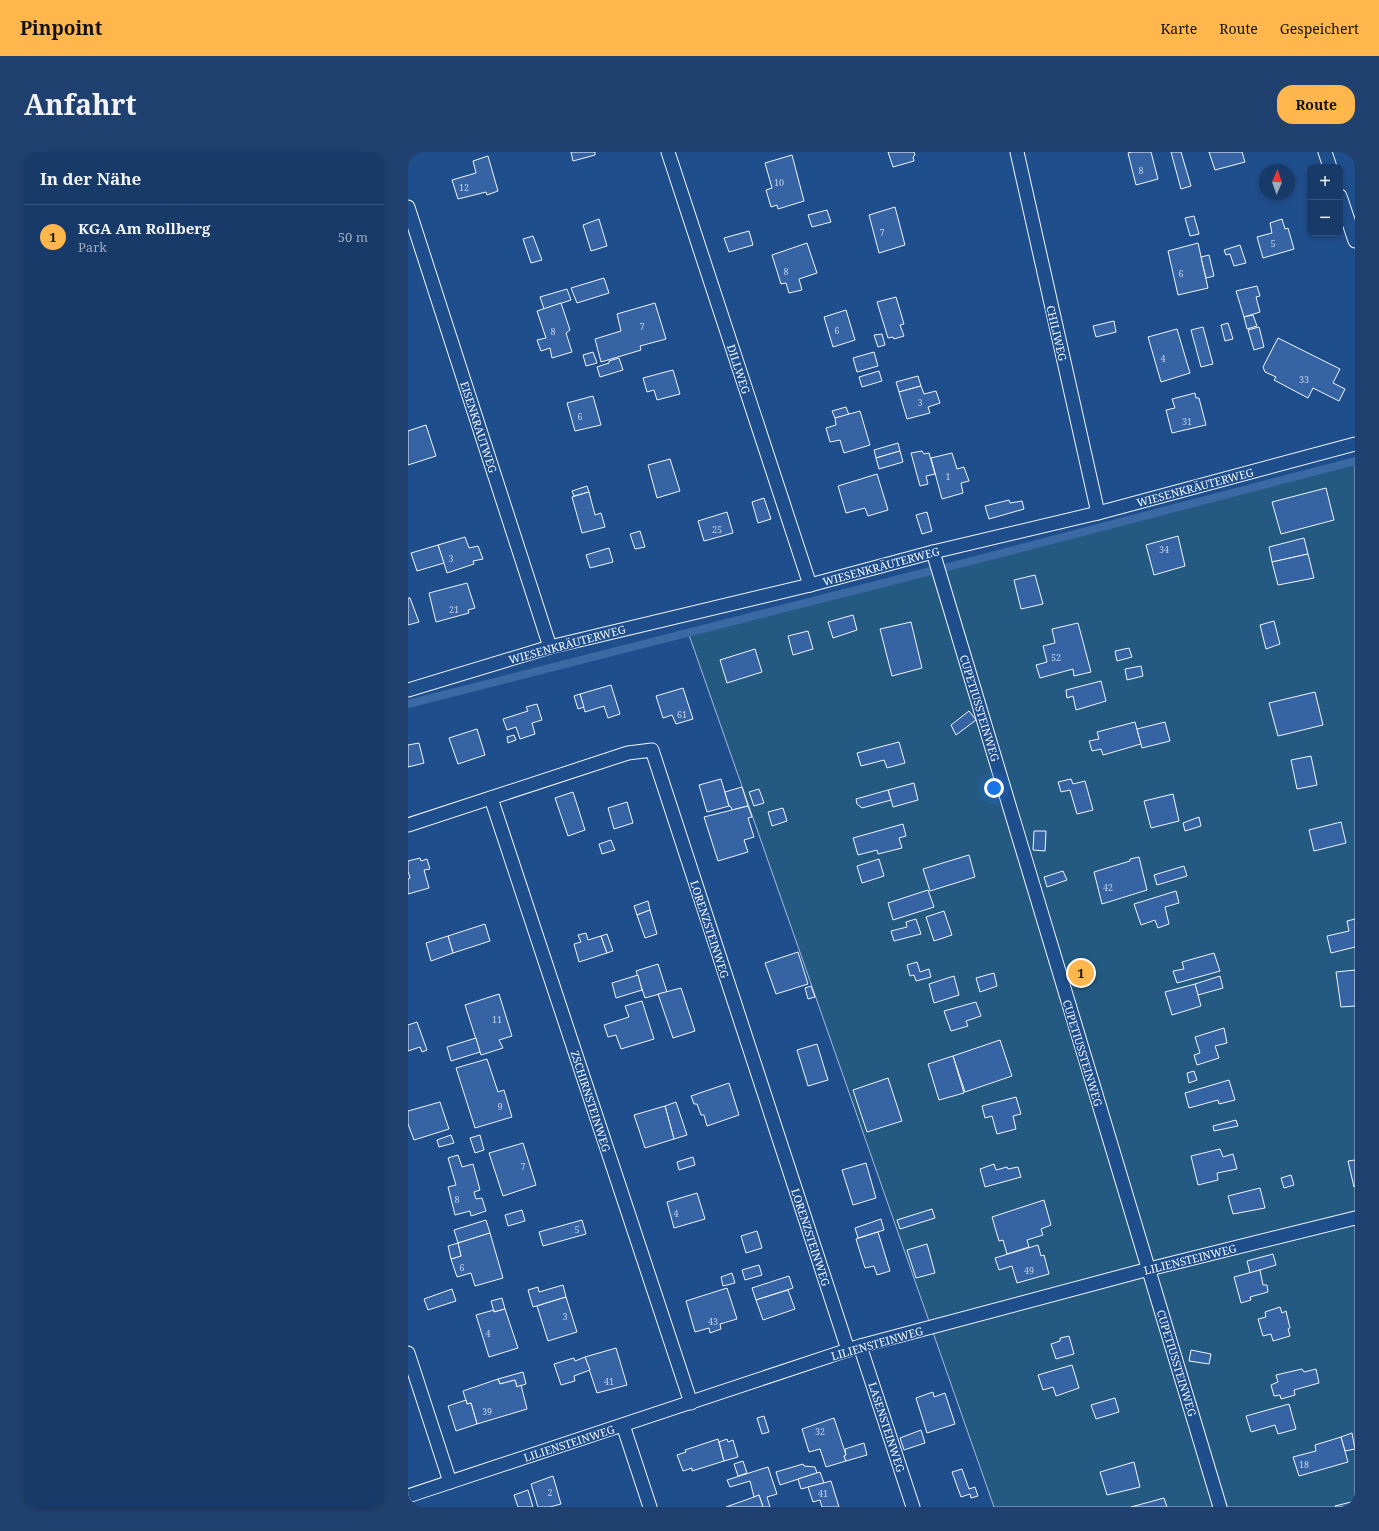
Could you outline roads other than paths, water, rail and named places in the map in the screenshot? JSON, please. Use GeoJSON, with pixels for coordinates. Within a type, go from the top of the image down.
{"type":"FeatureCollection","features":[{"type":"Feature","properties":{"kind":"lane","name":"DILLWEG"},"geometry":{"type":"LineString","coordinates":[[668,152],[810,586]]}},
{"type":"Feature","properties":{"kind":"lane","name":"CHILIWEG"},"geometry":{"type":"LineString","coordinates":[[1016,152],[1098,513]]}},
{"type":"Feature","properties":{"kind":"lane"},"geometry":{"type":"LineString","coordinates":[[1325,152],[1329,164]]}},
{"type":"Feature","properties":{"kind":"lane"},"geometry":{"type":"LineString","coordinates":[[1341,200],[1355,241]]}},
{"type":"Feature","properties":{"kind":"lane","name":"EISENKRAUTWEG"},"geometry":{"type":"LineString","coordinates":[[408,208],[550,647]]}},
{"type":"Feature","properties":{"kind":"lane","name":"WIESENKRÄUTERWEG"},"geometry":{"type":"LineString","coordinates":[[408,690],[550,647],[810,586],[933,552],[1098,513],[1355,446]]}},
{"type":"Feature","properties":{"kind":"lane","name":"CUPETIUSSTEINWEG"},"geometry":{"type":"LineString","coordinates":[[933,552],[1220,1507]]}},
{"type":"Feature","properties":{"kind":"lane","name":"LORENZSTEINWEG"},"geometry":{"type":"LineString","coordinates":[[408,825],[628,753],[652,750],[854,1348]]}},
{"type":"Feature","properties":{"kind":"lane","name":"ZSCHIRNSTEINWEG"},"geometry":{"type":"LineString","coordinates":[[492,798],[691,1403]]}},
{"type":"Feature","properties":{"kind":"lane","name":"LILIENSTEINWEG"},"geometry":{"type":"LineString","coordinates":[[408,1496],[854,1348],[1148,1270],[1355,1218]]}},
{"type":"Feature","properties":{"kind":"lane","name":"LASENSTEINWEG"},"geometry":{"type":"LineString","coordinates":[[854,1348],[913,1507]]}},
{"type":"Feature","properties":{"kind":"lane"},"geometry":{"type":"LineString","coordinates":[[408,1353],[450,1482]]}},
{"type":"Feature","properties":{"kind":"lane"},"geometry":{"type":"LineString","coordinates":[[623,1425],[650,1507]]}},
{"type":"Feature","properties":{"kind":"waterway"},"geometry":{"type":"LineString","coordinates":[[948,567],[1355,461]]}},
{"type":"Feature","properties":{"kind":"waterway"},"geometry":{"type":"LineString","coordinates":[[408,704],[931,571]]}},
{"type":"Feature","properties":{"kind":"place","name":"KGA Am Rollberg"},"geometry":{"type":"Point","coordinates":[1081,973]}}]}
